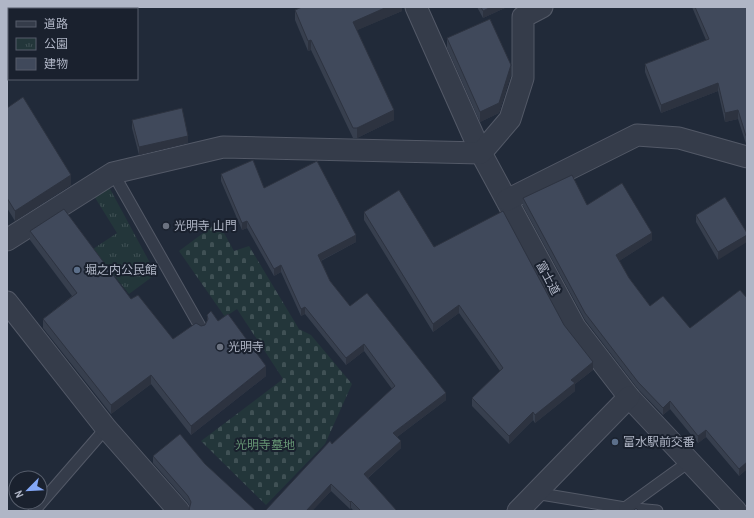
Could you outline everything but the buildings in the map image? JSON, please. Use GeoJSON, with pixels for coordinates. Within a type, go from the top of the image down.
{"type":"FeatureCollection","features":[{"type":"Feature","properties":{"kind":"street","name":"富士道"},"geometry":{"type":"LineString","coordinates":[[416,7],[481,154],[575,327],[629,397],[735,510]]}},
{"type":"Feature","properties":{"kind":"street"},"geometry":{"type":"LineString","coordinates":[[7,240],[112,173],[223,147],[481,154],[510,119],[524,78],[523,12],[542,7]]}},
{"type":"Feature","properties":{"kind":"street"},"geometry":{"type":"LineString","coordinates":[[507,200],[637,135],[679,138],[747,157]]}},
{"type":"Feature","properties":{"kind":"street"},"geometry":{"type":"LineString","coordinates":[[7,302],[106,428],[179,511]]}},
{"type":"Feature","properties":{"kind":"street"},"geometry":{"type":"LineString","coordinates":[[518,511],[629,397]]}},
{"type":"Feature","properties":{"kind":"lane"},"geometry":{"type":"LineString","coordinates":[[112,173],[201,328]]}},
{"type":"Feature","properties":{"kind":"lane"},"geometry":{"type":"LineString","coordinates":[[34,511],[106,428]]}},
{"type":"Feature","properties":{"kind":"lane"},"geometry":{"type":"LineString","coordinates":[[625,508],[690,461]]}},
{"type":"Feature","properties":{"kind":"lane"},"geometry":{"type":"LineString","coordinates":[[535,493],[625,508],[657,511]]}},
{"type":"Feature","properties":{"kind":"green space"},"geometry":{"type":"Polygon","coordinates":[[[109,187],[156,274],[129,294],[93,249],[117,233],[94,196],[109,187]]]}},
{"type":"Feature","properties":{"kind":"green space","name":"光明寺墓地"},"geometry":{"type":"Polygon","coordinates":[[[218,222],[234,251],[249,246],[299,329],[311,335],[352,384],[325,444],[266,505],[201,441],[283,379],[237,309],[225,317],[179,251],[218,222]]]}},
{"type":"Feature","properties":{"kind":"place","name":"光明寺 山門"},"geometry":{"type":"Point","coordinates":[166,226]}},
{"type":"Feature","properties":{"kind":"place","name":"堀之内公民館"},"geometry":{"type":"Point","coordinates":[77,270]}},
{"type":"Feature","properties":{"kind":"place","name":"光明寺"},"geometry":{"type":"Point","coordinates":[220,347]}},
{"type":"Feature","properties":{"kind":"place","name":"富水駅前交番"},"geometry":{"type":"Point","coordinates":[615,442]}}]}
